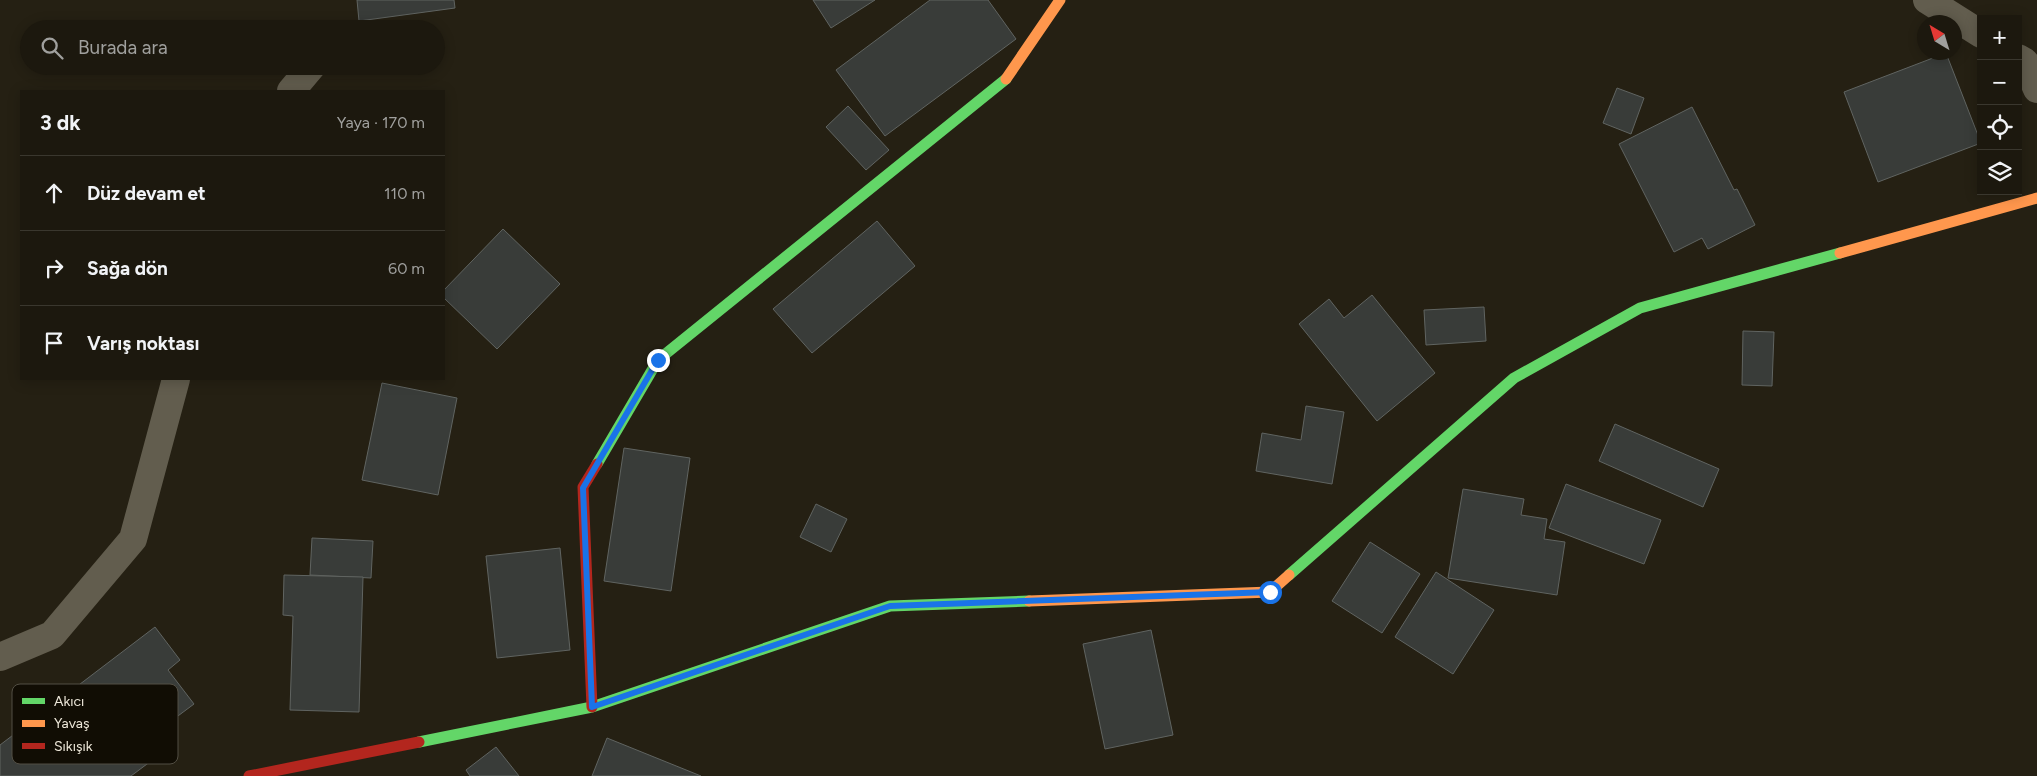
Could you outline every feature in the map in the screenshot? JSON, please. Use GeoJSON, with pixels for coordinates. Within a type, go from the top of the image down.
{"type":"FeatureCollection","features":[{"type":"Feature","properties":{"kind":"street"},"geometry":{"type":"LineString","coordinates":[[592,707],[583,488],[658,360],[1004,82],[1060,0]]}},
{"type":"Feature","properties":{"kind":"street"},"geometry":{"type":"LineString","coordinates":[[1927,0],[1977,31]]}},
{"type":"Feature","properties":{"kind":"street"},"geometry":{"type":"LineString","coordinates":[[2027,57],[2037,89]]}},
{"type":"Feature","properties":{"kind":"street"},"geometry":{"type":"LineString","coordinates":[[292,90],[304,75]]}},
{"type":"Feature","properties":{"kind":"street"},"geometry":{"type":"LineString","coordinates":[[249,776],[592,707],[890,606],[1270,592],[1514,378],[1640,308],[2037,198]]}},
{"type":"Feature","properties":{"kind":"street"},"geometry":{"type":"LineString","coordinates":[[0,657],[52,635],[133,539],[176,380]]}},
{"type":"Feature","properties":{"kind":"building"},"geometry":{"type":"Polygon","coordinates":[[[357,0],[454,0],[455,8],[359,20],[357,0]]]}},
{"type":"Feature","properties":{"kind":"building"},"geometry":{"type":"Polygon","coordinates":[[[813,0],[875,0],[831,28],[813,0]]]}},
{"type":"Feature","properties":{"kind":"building"},"geometry":{"type":"Polygon","coordinates":[[[930,0],[988,0],[1016,39],[885,136],[836,70],[930,0]]]}},
{"type":"Feature","properties":{"kind":"building"},"geometry":{"type":"Polygon","coordinates":[[[1928,60],[1949,60],[1977,133],[1977,145],[1878,182],[1844,92],[1928,60]]]}},
{"type":"Feature","properties":{"kind":"building"},"geometry":{"type":"Polygon","coordinates":[[[1617,88],[1644,98],[1631,134],[1603,123],[1617,88]]]}},
{"type":"Feature","properties":{"kind":"building"},"geometry":{"type":"Polygon","coordinates":[[[848,106],[889,150],[866,170],[826,127],[848,106]]]}},
{"type":"Feature","properties":{"kind":"building"},"geometry":{"type":"Polygon","coordinates":[[[1692,107],[1734,190],[1737,189],[1755,225],[1708,249],[1702,238],[1674,252],[1619,144],[1692,107]]]}},
{"type":"Feature","properties":{"kind":"building"},"geometry":{"type":"Polygon","coordinates":[[[877,221],[915,266],[812,353],[773,309],[877,221]]]}},
{"type":"Feature","properties":{"kind":"building"},"geometry":{"type":"Polygon","coordinates":[[[503,229],[560,284],[497,349],[445,299],[445,289],[503,229]]]}},
{"type":"Feature","properties":{"kind":"building"},"geometry":{"type":"Polygon","coordinates":[[[1372,295],[1435,373],[1377,421],[1299,324],[1329,299],[1344,318],[1372,295]]]}},
{"type":"Feature","properties":{"kind":"building"},"geometry":{"type":"Polygon","coordinates":[[[1484,307],[1486,341],[1426,345],[1424,310],[1484,307]]]}},
{"type":"Feature","properties":{"kind":"building"},"geometry":{"type":"Polygon","coordinates":[[[1743,331],[1774,332],[1772,386],[1742,385],[1743,331]]]}},
{"type":"Feature","properties":{"kind":"building"},"geometry":{"type":"Polygon","coordinates":[[[382,383],[457,398],[438,495],[362,480],[382,383]]]}},
{"type":"Feature","properties":{"kind":"building"},"geometry":{"type":"Polygon","coordinates":[[[1306,406],[1344,412],[1332,484],[1256,471],[1262,433],[1301,440],[1306,406]]]}},
{"type":"Feature","properties":{"kind":"building"},"geometry":{"type":"Polygon","coordinates":[[[1615,424],[1719,469],[1703,507],[1599,461],[1615,424]]]}},
{"type":"Feature","properties":{"kind":"building"},"geometry":{"type":"Polygon","coordinates":[[[624,448],[690,458],[671,591],[604,581],[624,448]]]}},
{"type":"Feature","properties":{"kind":"building"},"geometry":{"type":"Polygon","coordinates":[[[1566,484],[1661,520],[1644,564],[1549,528],[1566,484]]]}},
{"type":"Feature","properties":{"kind":"building"},"geometry":{"type":"Polygon","coordinates":[[[1463,489],[1524,499],[1521,515],[1547,519],[1544,539],[1565,542],[1557,595],[1448,578],[1463,489]]]}},
{"type":"Feature","properties":{"kind":"building"},"geometry":{"type":"Polygon","coordinates":[[[816,504],[847,519],[831,552],[800,537],[816,504]]]}},
{"type":"Feature","properties":{"kind":"building"},"geometry":{"type":"Polygon","coordinates":[[[312,538],[373,541],[371,578],[310,575],[312,538]]]}},
{"type":"Feature","properties":{"kind":"building"},"geometry":{"type":"Polygon","coordinates":[[[1370,542],[1420,574],[1382,633],[1332,601],[1370,542]]]}},
{"type":"Feature","properties":{"kind":"building"},"geometry":{"type":"Polygon","coordinates":[[[560,548],[570,650],[497,658],[486,556],[560,548]]]}},
{"type":"Feature","properties":{"kind":"building"},"geometry":{"type":"Polygon","coordinates":[[[1436,572],[1494,610],[1453,674],[1395,637],[1436,572]]]}},
{"type":"Feature","properties":{"kind":"building"},"geometry":{"type":"Polygon","coordinates":[[[284,575],[363,577],[359,712],[290,710],[293,616],[283,615],[284,575]]]}},
{"type":"Feature","properties":{"kind":"building"},"geometry":{"type":"Polygon","coordinates":[[[155,627],[180,660],[168,670],[194,704],[178,716],[178,684],[80,684],[155,627]]]}},
{"type":"Feature","properties":{"kind":"building"},"geometry":{"type":"Polygon","coordinates":[[[1151,630],[1173,735],[1105,749],[1083,644],[1151,630]]]}},
{"type":"Feature","properties":{"kind":"building"},"geometry":{"type":"Polygon","coordinates":[[[12,736],[12,764],[147,764],[131,776],[0,776],[0,745],[12,736]]]}},
{"type":"Feature","properties":{"kind":"building"},"geometry":{"type":"Polygon","coordinates":[[[607,738],[701,776],[592,776],[607,738]]]}},
{"type":"Feature","properties":{"kind":"building"},"geometry":{"type":"Polygon","coordinates":[[[496,747],[519,776],[470,776],[466,770],[496,747]]]}},
{"type":"Feature","properties":{"kind":"traffic: fast"},"geometry":{"type":"LineString","coordinates":[[597,464],[658,360],[1006,79]]}},
{"type":"Feature","properties":{"kind":"traffic: fast"},"geometry":{"type":"LineString","coordinates":[[1289,575],[1514,378],[1640,308],[1840,253]]}},
{"type":"Feature","properties":{"kind":"traffic: fast"},"geometry":{"type":"LineString","coordinates":[[419,742],[592,707],[890,606],[1029,601]]}},
{"type":"Feature","properties":{"kind":"traffic: slow"},"geometry":{"type":"LineString","coordinates":[[1006,79],[1060,0]]}},
{"type":"Feature","properties":{"kind":"traffic: slow"},"geometry":{"type":"LineString","coordinates":[[1840,253],[2037,198]]}},
{"type":"Feature","properties":{"kind":"traffic: slow"},"geometry":{"type":"LineString","coordinates":[[1029,601],[1270,592],[1289,575]]}},
{"type":"Feature","properties":{"kind":"traffic: jam"},"geometry":{"type":"LineString","coordinates":[[592,707],[583,487],[597,464]]}},
{"type":"Feature","properties":{"kind":"traffic: jam"},"geometry":{"type":"LineString","coordinates":[[249,776],[419,742]]}},
{"type":"Feature","properties":{"kind":"route"},"geometry":{"type":"LineString","coordinates":[[658,360],[583,488],[592,707],[890,606],[1270,592]]}}]}
